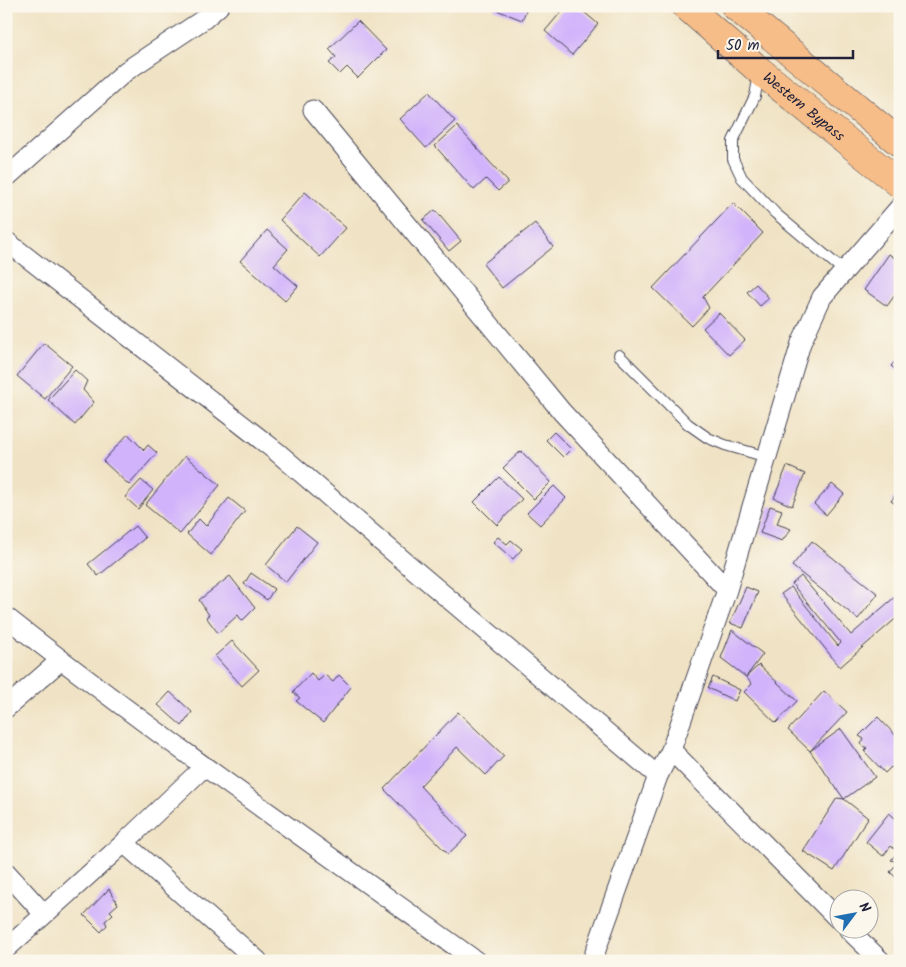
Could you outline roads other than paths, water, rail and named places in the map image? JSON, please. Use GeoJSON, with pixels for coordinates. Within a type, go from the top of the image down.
{"type":"FeatureCollection","features":[{"type":"Feature","properties":{"kind":"main road","name":"Western Bypass"},"geometry":{"type":"LineString","coordinates":[[686,6],[760,71],[900,184]]}},
{"type":"Feature","properties":{"kind":"main road"},"geometry":{"type":"LineString","coordinates":[[735,6],[900,143]]}},
{"type":"Feature","properties":{"kind":"street"},"geometry":{"type":"LineString","coordinates":[[6,178],[126,71],[204,19],[219,6]]}},
{"type":"Feature","properties":{"kind":"street"},"geometry":{"type":"LineString","coordinates":[[313,110],[562,412],[727,590]]}},
{"type":"Feature","properties":{"kind":"street"},"geometry":{"type":"LineString","coordinates":[[592,961],[658,776],[671,750],[727,590],[801,343],[822,297],[900,207]]}},
{"type":"Feature","properties":{"kind":"street"},"geometry":{"type":"LineString","coordinates":[[6,241],[277,452],[658,776]]}},
{"type":"Feature","properties":{"kind":"street"},"geometry":{"type":"LineString","coordinates":[[6,617],[204,767],[476,961]]}},
{"type":"Feature","properties":{"kind":"street"},"geometry":{"type":"LineString","coordinates":[[6,708],[61,660]]}},
{"type":"Feature","properties":{"kind":"street"},"geometry":{"type":"LineString","coordinates":[[671,750],[828,909]]}},
{"type":"Feature","properties":{"kind":"street"},"geometry":{"type":"LineString","coordinates":[[6,949],[124,843],[204,767]]}},
{"type":"Feature","properties":{"kind":"street"},"geometry":{"type":"LineString","coordinates":[[124,843],[258,961]]}},
{"type":"Feature","properties":{"kind":"street"},"geometry":{"type":"LineString","coordinates":[[6,872],[44,914]]}},
{"type":"Feature","properties":{"kind":"street"},"geometry":{"type":"LineString","coordinates":[[860,940],[881,961]]}},
{"type":"Feature","properties":{"kind":"lane"},"geometry":{"type":"LineString","coordinates":[[760,71],[755,96],[733,141],[733,159],[742,178],[775,213],[844,271]]}},
{"type":"Feature","properties":{"kind":"lane"},"geometry":{"type":"LineString","coordinates":[[619,355],[688,424],[708,438],[767,457]]}}]}
